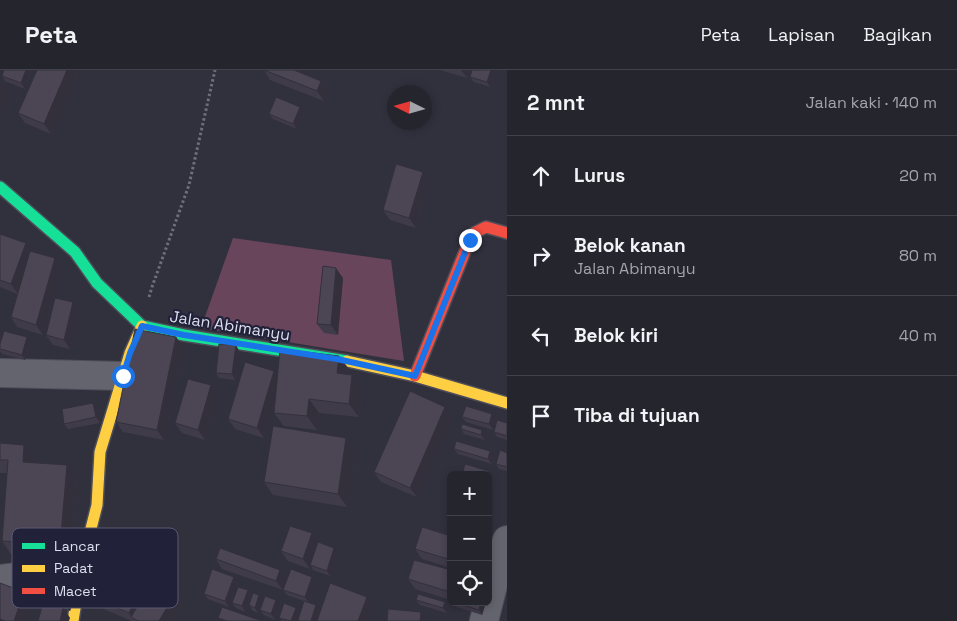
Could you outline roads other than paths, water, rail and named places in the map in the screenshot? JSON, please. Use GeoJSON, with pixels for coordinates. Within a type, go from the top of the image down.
{"type":"FeatureCollection","features":[{"type":"Feature","properties":{"kind":"street"},"geometry":{"type":"LineString","coordinates":[[0,187],[75,252],[97,283],[142,326],[130,353],[100,452],[97,505],[91,528]]}},
{"type":"Feature","properties":{"kind":"street"},"geometry":{"type":"LineString","coordinates":[[415,376],[474,233],[486,227],[507,233]]}},
{"type":"Feature","properties":{"kind":"street","name":"Jalan Abimanyu"},"geometry":{"type":"LineString","coordinates":[[142,326],[184,335],[337,359],[415,376],[507,403]]}},
{"type":"Feature","properties":{"kind":"street"},"geometry":{"type":"LineString","coordinates":[[2,373],[123,376]]}},
{"type":"Feature","properties":{"kind":"street"},"geometry":{"type":"LineString","coordinates":[[484,621],[507,540]]}},
{"type":"Feature","properties":{"kind":"street"},"geometry":{"type":"LineString","coordinates":[[73,621],[75,608]]}}]}
